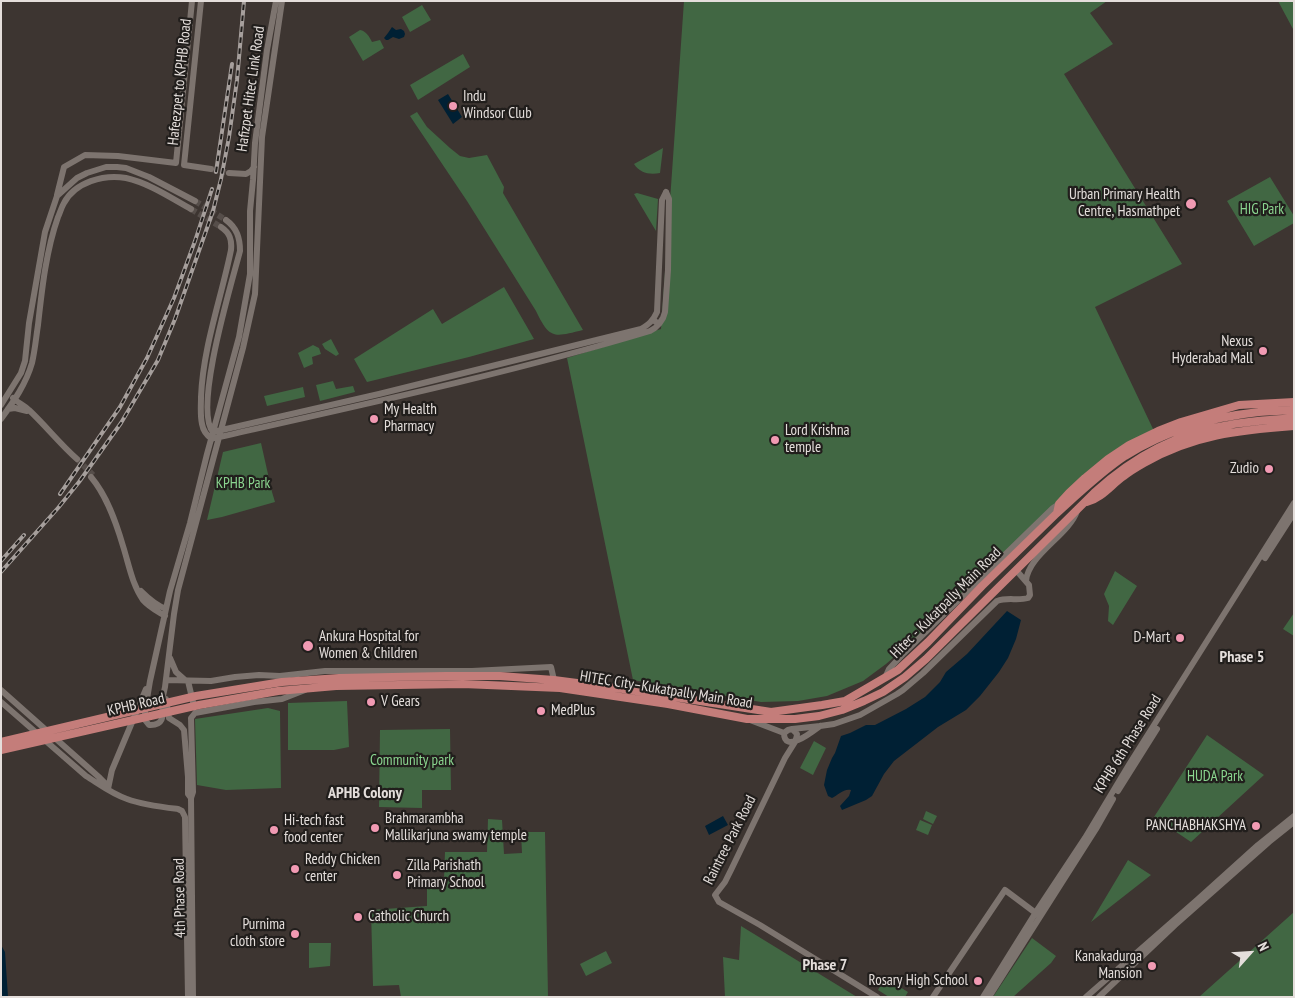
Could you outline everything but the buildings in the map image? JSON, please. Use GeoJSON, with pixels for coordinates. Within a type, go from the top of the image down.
{"type":"FeatureCollection","features":[{"type":"Feature","properties":{"kind":"main road"},"geometry":{"type":"LineString","coordinates":[[1062,505],[1086,478],[1108,459],[1129,446],[1181,422],[1239,405],[1291,402],[1292,426]]}},
{"type":"Feature","properties":{"kind":"main road"},"geometry":{"type":"LineString","coordinates":[[1062,505],[1125,456],[1176,431],[1196,424],[1259,412],[1294,410]]}},
{"type":"Feature","properties":{"kind":"main road"},"geometry":{"type":"LineString","coordinates":[[1081,506],[1094,493],[1137,459],[1182,436],[1229,424],[1294,418]]}},
{"type":"Feature","properties":{"kind":"main road","name":"Hitec - Kukatpally Main Road"},"geometry":{"type":"LineString","coordinates":[[1022,564],[1081,506],[1092,501],[1125,475],[1165,452],[1204,438],[1223,434],[1260,428],[1292,426]]}},
{"type":"Feature","properties":{"kind":"main road","name":"Hitec - Kukatpally Main Road"},"geometry":{"type":"LineString","coordinates":[[277,687],[339,678],[500,676],[554,680],[623,689],[770,712],[822,706],[844,700],[898,670],[1057,513],[1062,505]]}},
{"type":"Feature","properties":{"kind":"main road","name":"HITEC City–Kukatpally Main Road"},"geometry":{"type":"LineString","coordinates":[[277,687],[464,684],[560,688],[668,704],[747,719],[795,719],[819,716],[842,710],[864,701],[883,692],[905,677],[926,659],[1022,564]]}},
{"type":"Feature","properties":{"kind":"main road","name":"KPHB Road"},"geometry":{"type":"LineString","coordinates":[[1,742],[196,696],[277,687]]}},
{"type":"Feature","properties":{"kind":"main road","name":"KPHB Road"},"geometry":{"type":"LineString","coordinates":[[1,750],[277,687]]}},
{"type":"Feature","properties":{"kind":"street"},"geometry":{"type":"LineString","coordinates":[[1,405],[21,373],[25,361],[30,317],[45,232],[64,167],[85,155],[118,156],[176,164],[192,1]]}},
{"type":"Feature","properties":{"kind":"street","name":"Hafeezpet to KPHB Road"},"geometry":{"type":"LineString","coordinates":[[201,1],[184,165],[211,169]]}},
{"type":"Feature","properties":{"kind":"street","name":"Hafizpet Hitec Link Road"},"geometry":{"type":"LineString","coordinates":[[216,435],[239,337],[250,274],[250,211],[255,143],[267,50],[276,1]]}},
{"type":"Feature","properties":{"kind":"street"},"geometry":{"type":"LineString","coordinates":[[221,227],[227,231],[232,243],[212,327],[202,380],[201,413],[202,425],[206,435],[216,435],[317,416],[552,359],[650,332],[655,328],[656,322],[662,200],[666,192],[669,199],[668,270],[665,312],[663,318],[656,322],[648,325],[641,329],[315,408],[216,435],[207,454],[190,523],[170,591],[144,711],[145,720],[149,725],[157,725],[163,715],[162,698],[166,684],[178,590],[216,435],[243,348],[255,294],[262,137],[282,1]]}},
{"type":"Feature","properties":{"kind":"street"},"geometry":{"type":"LineString","coordinates":[[229,173],[246,174],[254,166]]}},
{"type":"Feature","properties":{"kind":"street"},"geometry":{"type":"LineString","coordinates":[[57,196],[77,178],[106,167],[117,167],[126,168],[149,177],[195,201]]}},
{"type":"Feature","properties":{"kind":"street"},"geometry":{"type":"LineString","coordinates":[[1,419],[16,401],[28,376],[32,362],[52,234],[64,202],[73,191],[84,184],[105,177],[121,177],[140,182],[191,209]]}},
{"type":"Feature","properties":{"kind":"street"},"geometry":{"type":"LineString","coordinates":[[216,435],[210,428],[208,416],[209,387],[217,335],[240,251],[240,241],[237,233],[234,227],[226,220]]}},
{"type":"Feature","properties":{"kind":"street"},"geometry":{"type":"LineString","coordinates":[[9,393],[19,406],[64,451],[76,460],[29,410],[16,401]]}},
{"type":"Feature","properties":{"kind":"street"},"geometry":{"type":"LineString","coordinates":[[8,409],[15,408],[27,412]]}},
{"type":"Feature","properties":{"kind":"street"},"geometry":{"type":"LineString","coordinates":[[315,408],[317,416]]}},
{"type":"Feature","properties":{"kind":"street"},"geometry":{"type":"LineString","coordinates":[[92,476],[113,515],[133,582],[145,602],[155,610],[166,612]]}},
{"type":"Feature","properties":{"kind":"street","name":"KPHB 6th Phase Road"},"geometry":{"type":"LineString","coordinates":[[989,997],[1130,763],[1294,503]]}},
{"type":"Feature","properties":{"kind":"street"},"geometry":{"type":"LineString","coordinates":[[885,678],[889,669],[904,653],[1053,508],[1062,505]]}},
{"type":"Feature","properties":{"kind":"street"},"geometry":{"type":"LineString","coordinates":[[1026,581],[1029,571],[1039,556],[1073,520],[1081,506]]}},
{"type":"Feature","properties":{"kind":"street","name":"KPHB 6th Phase Road"},"geometry":{"type":"LineString","coordinates":[[983,997],[1096,828],[1182,688],[1294,513]]}},
{"type":"Feature","properties":{"kind":"street"},"geometry":{"type":"LineString","coordinates":[[784,736],[788,730],[834,724],[860,715],[903,690],[997,601],[1004,598],[1028,598],[1030,595],[1029,585],[1016,570]]}},
{"type":"Feature","properties":{"kind":"street"},"geometry":{"type":"LineString","coordinates":[[169,652],[176,672],[187,681],[195,713]]}},
{"type":"Feature","properties":{"kind":"street"},"geometry":{"type":"LineString","coordinates":[[166,684],[325,671],[472,671],[551,667],[554,680]]}},
{"type":"Feature","properties":{"kind":"street"},"geometry":{"type":"LineString","coordinates":[[108,789],[112,770],[150,681]]}},
{"type":"Feature","properties":{"kind":"street","name":"4th Phase Road"},"geometry":{"type":"LineString","coordinates":[[166,684],[169,718],[184,730],[188,794],[191,798]]}},
{"type":"Feature","properties":{"kind":"street","name":"HITEC City–Kukatpally Main Road"},"geometry":{"type":"LineString","coordinates":[[195,713],[282,699],[311,687]]}},
{"type":"Feature","properties":{"kind":"street"},"geometry":{"type":"LineString","coordinates":[[1,690],[100,778],[108,789]]}},
{"type":"Feature","properties":{"kind":"street"},"geometry":{"type":"LineString","coordinates":[[1,702],[86,776],[108,789]]}},
{"type":"Feature","properties":{"kind":"street","name":"4th Phase Road"},"geometry":{"type":"LineString","coordinates":[[193,997],[191,718],[195,713]]}},
{"type":"Feature","properties":{"kind":"street"},"geometry":{"type":"LineString","coordinates":[[747,719],[784,736],[789,742],[795,742],[820,726]]}},
{"type":"Feature","properties":{"kind":"street"},"geometry":{"type":"LineString","coordinates":[[792,729],[797,734],[795,742]]}},
{"type":"Feature","properties":{"kind":"street","name":"Raintree Park Road"},"geometry":{"type":"LineString","coordinates":[[784,736],[785,758]]}},
{"type":"Feature","properties":{"kind":"street","name":"Raintree Park Road"},"geometry":{"type":"LineString","coordinates":[[795,742],[785,758],[732,870],[715,895],[719,902],[877,997]]}},
{"type":"Feature","properties":{"kind":"street","name":"4th Phase Road"},"geometry":{"type":"LineString","coordinates":[[108,789],[126,799],[178,809],[182,811],[185,817],[188,997]]}},
{"type":"Feature","properties":{"kind":"street"},"geometry":{"type":"LineString","coordinates":[[1086,997],[1258,845],[1294,816]]}},
{"type":"Feature","properties":{"kind":"street"},"geometry":{"type":"LineString","coordinates":[[1099,997],[1168,931],[1294,822]]}},
{"type":"Feature","properties":{"kind":"street"},"geometry":{"type":"LineString","coordinates":[[933,997],[1005,890],[1038,914]]}},
{"type":"Feature","properties":{"kind":"green space"},"geometry":{"type":"Polygon","coordinates":[[[684,1],[1107,1],[1090,13],[1113,44],[1064,74],[1182,264],[1095,307],[1154,431],[1138,439],[886,664],[863,681],[827,696],[798,701],[761,702],[633,680],[567,358],[661,329],[684,1]]]}},
{"type":"Feature","properties":{"kind":"green space"},"geometry":{"type":"Polygon","coordinates":[[[1278,1],[1294,1],[1294,29],[1293,29],[1278,1]]]}},
{"type":"Feature","properties":{"kind":"green space"},"geometry":{"type":"Polygon","coordinates":[[[422,5],[431,20],[410,32],[402,17],[422,5]]]}},
{"type":"Feature","properties":{"kind":"green space"},"geometry":{"type":"Polygon","coordinates":[[[360,30],[367,34],[372,42],[380,40],[384,48],[363,61],[349,37],[360,30]]]}},
{"type":"Feature","properties":{"kind":"green space"},"geometry":{"type":"Polygon","coordinates":[[[463,54],[470,67],[418,100],[410,85],[463,54]]]}},
{"type":"Feature","properties":{"kind":"green space"},"geometry":{"type":"Polygon","coordinates":[[[417,112],[427,127],[460,156],[469,158],[487,155],[504,187],[503,193],[583,330],[559,335],[549,332],[545,327],[467,201],[410,116],[417,112]]]}},
{"type":"Feature","properties":{"kind":"green space"},"geometry":{"type":"Polygon","coordinates":[[[663,148],[660,173],[645,173],[634,164],[663,148]]]}},
{"type":"Feature","properties":{"kind":"green space","name":"HIG Park"},"geometry":{"type":"Polygon","coordinates":[[[1270,177],[1294,216],[1294,223],[1254,246],[1227,201],[1270,177]]]}},
{"type":"Feature","properties":{"kind":"green space"},"geometry":{"type":"Polygon","coordinates":[[[637,193],[658,199],[656,231],[634,194],[637,193]]]}},
{"type":"Feature","properties":{"kind":"green space"},"geometry":{"type":"Polygon","coordinates":[[[504,287],[534,339],[367,382],[354,359],[433,309],[442,324],[504,287]]]}},
{"type":"Feature","properties":{"kind":"green space"},"geometry":{"type":"Polygon","coordinates":[[[331,339],[339,354],[336,356],[325,349],[322,344],[331,339]]]}},
{"type":"Feature","properties":{"kind":"green space"},"geometry":{"type":"Polygon","coordinates":[[[313,345],[319,348],[321,354],[312,357],[313,364],[304,368],[298,353],[313,345]]]}},
{"type":"Feature","properties":{"kind":"green space"},"geometry":{"type":"Polygon","coordinates":[[[333,381],[336,389],[353,386],[355,392],[320,401],[316,385],[333,381]]]}},
{"type":"Feature","properties":{"kind":"green space"},"geometry":{"type":"Polygon","coordinates":[[[303,387],[305,397],[267,406],[264,396],[303,387]]]}},
{"type":"Feature","properties":{"kind":"green space","name":"KPHB Park"},"geometry":{"type":"Polygon","coordinates":[[[261,443],[275,502],[207,520],[223,452],[261,443]]]}},
{"type":"Feature","properties":{"kind":"green space"},"geometry":{"type":"Polygon","coordinates":[[[1115,571],[1137,586],[1113,625],[1108,621],[1109,606],[1104,594],[1115,571]]]}},
{"type":"Feature","properties":{"kind":"green space"},"geometry":{"type":"Polygon","coordinates":[[[1294,613],[1294,636],[1283,629],[1294,613]]]}},
{"type":"Feature","properties":{"kind":"green space"},"geometry":{"type":"Polygon","coordinates":[[[347,701],[349,747],[334,750],[288,750],[288,703],[347,701]]]}},
{"type":"Feature","properties":{"kind":"green space"},"geometry":{"type":"Polygon","coordinates":[[[268,708],[280,711],[281,788],[226,790],[197,785],[195,719],[268,708]]]}},
{"type":"Feature","properties":{"kind":"green space","name":"Community park"},"geometry":{"type":"Polygon","coordinates":[[[450,729],[451,790],[422,790],[422,808],[379,807],[380,730],[450,729]]]}},
{"type":"Feature","properties":{"kind":"green space","name":"HUDA Park"},"geometry":{"type":"Polygon","coordinates":[[[1207,735],[1264,775],[1191,842],[1154,817],[1207,735]]]}},
{"type":"Feature","properties":{"kind":"green space"},"geometry":{"type":"Polygon","coordinates":[[[814,741],[826,748],[813,775],[800,768],[814,741]]]}},
{"type":"Feature","properties":{"kind":"green space"},"geometry":{"type":"Polygon","coordinates":[[[926,811],[937,816],[933,824],[923,819],[926,811]]]}},
{"type":"Feature","properties":{"kind":"green space"},"geometry":{"type":"Polygon","coordinates":[[[488,819],[502,820],[504,854],[522,853],[521,832],[545,832],[548,997],[401,997],[399,985],[373,986],[371,910],[427,906],[427,880],[444,879],[445,852],[487,852],[488,819]]]}},
{"type":"Feature","properties":{"kind":"green space"},"geometry":{"type":"Polygon","coordinates":[[[920,820],[932,825],[928,835],[916,830],[920,820]]]}},
{"type":"Feature","properties":{"kind":"green space"},"geometry":{"type":"Polygon","coordinates":[[[1128,860],[1151,875],[1091,922],[1128,860]]]}},
{"type":"Feature","properties":{"kind":"green space"},"geometry":{"type":"Polygon","coordinates":[[[1294,912],[1294,997],[1199,997],[1294,912]]]}},
{"type":"Feature","properties":{"kind":"green space"},"geometry":{"type":"Polygon","coordinates":[[[741,926],[857,997],[725,997],[723,957],[739,960],[741,926]]]}},
{"type":"Feature","properties":{"kind":"green space"},"geometry":{"type":"Polygon","coordinates":[[[1032,938],[1056,956],[1051,963],[1013,997],[993,997],[1032,938]]]}},
{"type":"Feature","properties":{"kind":"green space"},"geometry":{"type":"Polygon","coordinates":[[[309,943],[331,943],[330,966],[309,968],[309,943]]]}},
{"type":"Feature","properties":{"kind":"green space"},"geometry":{"type":"Polygon","coordinates":[[[606,951],[612,963],[586,976],[580,964],[606,951]]]}},
{"type":"Feature","properties":{"kind":"green space"},"geometry":{"type":"Polygon","coordinates":[[[885,978],[908,992],[905,997],[889,997],[878,990],[885,978]]]}},
{"type":"Feature","properties":{"kind":"water"},"geometry":{"type":"Polygon","coordinates":[[[392,27],[396,30],[401,29],[404,31],[404,37],[399,39],[393,37],[386,40],[384,38],[392,27]]]}},
{"type":"Feature","properties":{"kind":"water"},"geometry":{"type":"Polygon","coordinates":[[[448,94],[462,117],[453,124],[438,100],[448,94]]]}},
{"type":"Feature","properties":{"kind":"water"},"geometry":{"type":"Polygon","coordinates":[[[1007,611],[1021,620],[1016,639],[1008,658],[980,696],[966,710],[938,727],[894,761],[884,774],[872,796],[842,810],[840,806],[849,796],[851,790],[843,791],[832,798],[828,796],[824,785],[827,770],[841,736],[866,725],[875,725],[925,697],[940,682],[946,672],[967,654],[1007,611]]]}},
{"type":"Feature","properties":{"kind":"water"},"geometry":{"type":"Polygon","coordinates":[[[723,816],[728,825],[709,835],[705,826],[723,816]]]}},
{"type":"Feature","properties":{"kind":"water"},"geometry":{"type":"Polygon","coordinates":[[[1,945],[5,952],[8,997],[1,997],[1,945]]]}},
{"type":"Feature","properties":{"kind":"tunnel"},"geometry":{"type":"LineString","coordinates":[[211,169],[229,173]]}},
{"type":"Feature","properties":{"kind":"tunnel"},"geometry":{"type":"LineString","coordinates":[[195,201],[226,220]]}},
{"type":"Feature","properties":{"kind":"tunnel"},"geometry":{"type":"LineString","coordinates":[[191,209],[221,227]]}},
{"type":"Feature","properties":{"kind":"tunnel"},"geometry":{"type":"LineString","coordinates":[[77,459],[93,475]]}},
{"type":"Feature","properties":{"kind":"railway"},"geometry":{"type":"LineString","coordinates":[[1,572],[79,482],[121,423],[158,360],[175,319],[213,211],[221,179],[237,80],[244,1]]}},
{"type":"Feature","properties":{"kind":"railway"},"geometry":{"type":"LineString","coordinates":[[216,172],[232,64]]}},
{"type":"Feature","properties":{"kind":"railway"},"geometry":{"type":"LineString","coordinates":[[60,494],[120,407],[147,358],[174,298],[212,189]]}},
{"type":"Feature","properties":{"kind":"railway"},"geometry":{"type":"LineString","coordinates":[[1,561],[24,535]]}},
{"type":"Feature","properties":{"kind":"place","name":"Indu Windsor Club"},"geometry":{"type":"Point","coordinates":[453,106]}},
{"type":"Feature","properties":{"kind":"place","name":"Urban Primary Health Centre, Hasmathpet"},"geometry":{"type":"Point","coordinates":[1191,204]}},
{"type":"Feature","properties":{"kind":"place","name":"Nexus Hyderabad Mall"},"geometry":{"type":"Point","coordinates":[1263,351]}},
{"type":"Feature","properties":{"kind":"place","name":"My Health Pharmacy"},"geometry":{"type":"Point","coordinates":[374,419]}},
{"type":"Feature","properties":{"kind":"place","name":"Lord Krishna temple"},"geometry":{"type":"Point","coordinates":[775,440]}},
{"type":"Feature","properties":{"kind":"place","name":"Zudio"},"geometry":{"type":"Point","coordinates":[1269,469]}},
{"type":"Feature","properties":{"kind":"place","name":"D-Mart"},"geometry":{"type":"Point","coordinates":[1180,638]}},
{"type":"Feature","properties":{"kind":"place","name":"Ankura Hospital for Women & Children"},"geometry":{"type":"Point","coordinates":[308,646]}},
{"type":"Feature","properties":{"kind":"place","name":"V Gears"},"geometry":{"type":"Point","coordinates":[371,702]}},
{"type":"Feature","properties":{"kind":"place","name":"MedPlus"},"geometry":{"type":"Point","coordinates":[541,711]}},
{"type":"Feature","properties":{"kind":"place","name":"PANCHABHAKSHYA"},"geometry":{"type":"Point","coordinates":[1256,826]}},
{"type":"Feature","properties":{"kind":"place","name":"Brahmarambha Mallikarjuna swamy temple"},"geometry":{"type":"Point","coordinates":[375,828]}},
{"type":"Feature","properties":{"kind":"place","name":"Hi-tech fast food center"},"geometry":{"type":"Point","coordinates":[274,830]}},
{"type":"Feature","properties":{"kind":"place","name":"Reddy Chicken center"},"geometry":{"type":"Point","coordinates":[295,869]}},
{"type":"Feature","properties":{"kind":"place","name":"Zilla Parishath Primary School"},"geometry":{"type":"Point","coordinates":[397,875]}},
{"type":"Feature","properties":{"kind":"place","name":"Catholic Church"},"geometry":{"type":"Point","coordinates":[358,917]}},
{"type":"Feature","properties":{"kind":"place","name":"Purnima cloth store"},"geometry":{"type":"Point","coordinates":[295,934]}},
{"type":"Feature","properties":{"kind":"place","name":"Kanakadurga Mansion"},"geometry":{"type":"Point","coordinates":[1152,966]}},
{"type":"Feature","properties":{"kind":"place","name":"Rosary High School"},"geometry":{"type":"Point","coordinates":[978,981]}},
{"type":"Feature","properties":{"kind":"district","name":"Phase 5"},"geometry":{"type":"Point","coordinates":[1242,657]}},
{"type":"Feature","properties":{"kind":"district","name":"APHB Colony"},"geometry":{"type":"Point","coordinates":[365,793]}},
{"type":"Feature","properties":{"kind":"district","name":"Phase 7"},"geometry":{"type":"Point","coordinates":[825,965]}}]}
